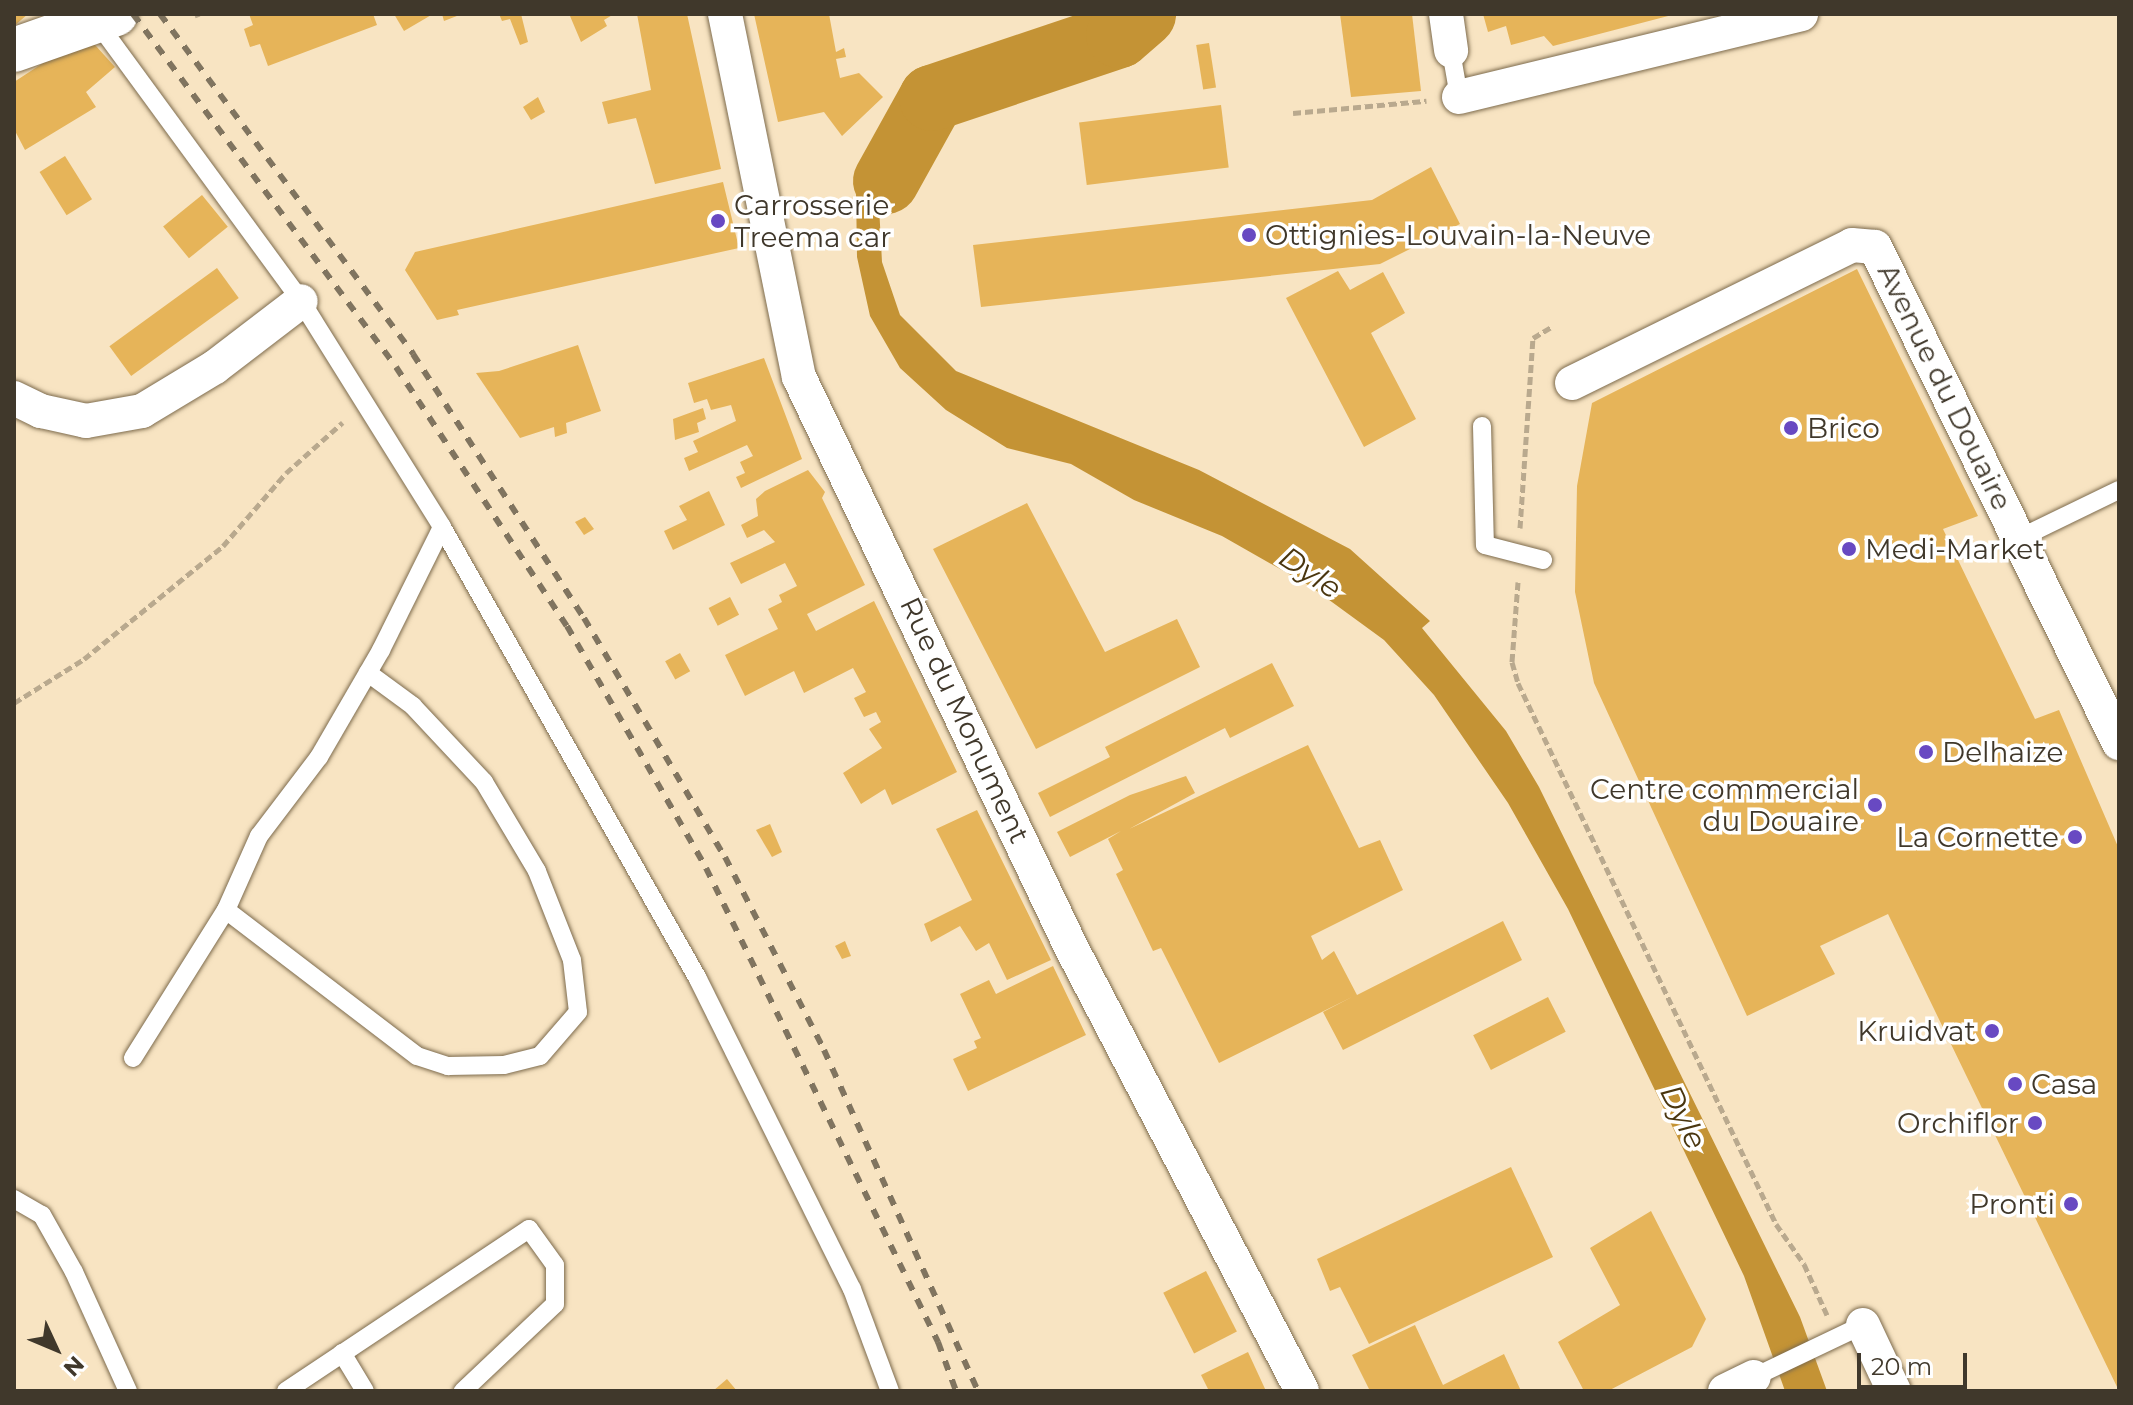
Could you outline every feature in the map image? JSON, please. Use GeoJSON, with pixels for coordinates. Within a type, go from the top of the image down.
{"type":"FeatureCollection","features":[{"type":"Feature","properties":{"kind":"street","name":"Rue du Monument"},"geometry":{"type":"LineString","coordinates":[[725,14],[799,377],[1071,947],[1302,1391]]}},
{"type":"Feature","properties":{"kind":"street"},"geometry":{"type":"LineString","coordinates":[[1446,14],[1451,51]]}},
{"type":"Feature","properties":{"kind":"street"},"geometry":{"type":"LineString","coordinates":[[1459,97],[1801,14]]}},
{"type":"Feature","properties":{"kind":"street"},"geometry":{"type":"LineString","coordinates":[[14,50],[107,18]]}},
{"type":"Feature","properties":{"kind":"street","name":"Avenue du Douaire"},"geometry":{"type":"LineString","coordinates":[[1572,383],[1852,245],[1875,247],[2119,743]]}},
{"type":"Feature","properties":{"kind":"street"},"geometry":{"type":"LineString","coordinates":[[14,398],[86,421],[142,411],[215,367],[301,301]]}},
{"type":"Feature","properties":{"kind":"street"},"geometry":{"type":"LineString","coordinates":[[1850,1331],[1894,1391]]}},
{"type":"Feature","properties":{"kind":"lane"},"geometry":{"type":"LineString","coordinates":[[107,18],[301,301],[442,527],[698,979],[852,1289],[890,1391]]}},
{"type":"Feature","properties":{"kind":"lane"},"geometry":{"type":"LineString","coordinates":[[1451,51],[1459,97]]}},
{"type":"Feature","properties":{"kind":"lane"},"geometry":{"type":"LineString","coordinates":[[1482,426],[1485,545],[1543,560]]}},
{"type":"Feature","properties":{"kind":"lane"},"geometry":{"type":"LineString","coordinates":[[2020,538],[2119,490]]}},
{"type":"Feature","properties":{"kind":"lane"},"geometry":{"type":"LineString","coordinates":[[133,1058],[226,910],[259,836],[319,757],[368,673],[442,527]]}},
{"type":"Feature","properties":{"kind":"lane"},"geometry":{"type":"LineString","coordinates":[[226,910],[417,1056],[448,1066],[504,1065],[540,1056],[578,1012],[572,960],[537,871],[484,782],[413,706],[368,673]]}},
{"type":"Feature","properties":{"kind":"lane"},"geometry":{"type":"LineString","coordinates":[[14,1199],[42,1215],[74,1272],[128,1391]]}},
{"type":"Feature","properties":{"kind":"lane"},"geometry":{"type":"LineString","coordinates":[[286,1391],[529,1229],[555,1265],[555,1304],[463,1391]]}},
{"type":"Feature","properties":{"kind":"lane"},"geometry":{"type":"LineString","coordinates":[[1740,1384],[1850,1331]]}},
{"type":"Feature","properties":{"kind":"lane"},"geometry":{"type":"LineString","coordinates":[[342,1353],[365,1391]]}},
{"type":"Feature","properties":{"kind":"path"},"geometry":{"type":"LineString","coordinates":[[1293,113],[1459,97]]}},
{"type":"Feature","properties":{"kind":"path"},"geometry":{"type":"LineString","coordinates":[[1553,326],[1533,338],[1512,662],[1518,683],[1776,1224],[1850,1331]]}},
{"type":"Feature","properties":{"kind":"path"},"geometry":{"type":"LineString","coordinates":[[14,703],[84,659],[223,546],[286,473],[363,404]]}},
{"type":"Feature","properties":{"kind":"water"},"geometry":{"type":"Polygon","coordinates":[[[1124,14],[1176,14],[1146,35],[972,96],[911,148],[879,206],[882,262],[900,315],[956,371],[1199,470],[1350,549],[1430,621],[1422,628],[1506,731],[1539,787],[1800,1317],[1827,1391],[1785,1391],[1744,1276],[1568,909],[1508,803],[1434,695],[1384,640],[1310,586],[1222,536],[1134,500],[1071,464],[1007,448],[946,410],[900,368],[870,316],[857,257],[856,189],[892,136],[950,84],[1057,34],[1124,14]]]}},
{"type":"Feature","properties":{"kind":"building"},"geometry":{"type":"Polygon","coordinates":[[[14,14],[28,14],[14,26],[14,14]]]}},
{"type":"Feature","properties":{"kind":"building"},"geometry":{"type":"Polygon","coordinates":[[[249,14],[373,14],[377,25],[268,66],[260,44],[250,47],[244,29],[253,25],[249,14]]]}},
{"type":"Feature","properties":{"kind":"building"},"geometry":{"type":"Polygon","coordinates":[[[394,14],[433,14],[404,31],[394,14]]]}},
{"type":"Feature","properties":{"kind":"building"},"geometry":{"type":"Polygon","coordinates":[[[442,14],[462,14],[444,21],[442,14]]]}},
{"type":"Feature","properties":{"kind":"building"},"geometry":{"type":"Polygon","coordinates":[[[499,14],[521,14],[528,42],[520,45],[510,19],[502,21],[499,14]]]}},
{"type":"Feature","properties":{"kind":"building"},"geometry":{"type":"Polygon","coordinates":[[[614,14],[604,20],[607,26],[581,42],[570,16],[614,14]]]}},
{"type":"Feature","properties":{"kind":"building"},"geometry":{"type":"Polygon","coordinates":[[[637,14],[687,14],[721,169],[655,184],[636,118],[608,124],[602,102],[651,90],[637,14]]]}},
{"type":"Feature","properties":{"kind":"building"},"geometry":{"type":"Polygon","coordinates":[[[754,14],[829,14],[836,52],[844,48],[846,57],[836,59],[840,78],[859,73],[883,97],[842,136],[824,112],[778,122],[754,14]]]}},
{"type":"Feature","properties":{"kind":"building"},"geometry":{"type":"Polygon","coordinates":[[[1340,14],[1412,14],[1421,91],[1351,97],[1340,14]]]}},
{"type":"Feature","properties":{"kind":"building"},"geometry":{"type":"Polygon","coordinates":[[[1483,14],[1672,15],[1553,46],[1544,36],[1511,45],[1506,26],[1488,32],[1483,14]]]}},
{"type":"Feature","properties":{"kind":"building"},"geometry":{"type":"Polygon","coordinates":[[[86,35],[115,67],[86,92],[96,107],[25,150],[14,129],[14,82],[86,35]]]}},
{"type":"Feature","properties":{"kind":"building"},"geometry":{"type":"Polygon","coordinates":[[[1209,43],[1216,87],[1203,89],[1196,45],[1209,43]]]}},
{"type":"Feature","properties":{"kind":"building"},"geometry":{"type":"Polygon","coordinates":[[[538,97],[545,112],[531,120],[523,107],[538,97]]]}},
{"type":"Feature","properties":{"kind":"building"},"geometry":{"type":"Polygon","coordinates":[[[1221,105],[1229,168],[1087,185],[1079,122],[1221,105]]]}},
{"type":"Feature","properties":{"kind":"building"},"geometry":{"type":"Polygon","coordinates":[[[65,156],[92,199],[67,215],[40,172],[65,156]]]}},
{"type":"Feature","properties":{"kind":"building","name":"Ottignies-Louvain-la-Neuve"},"geometry":{"type":"Polygon","coordinates":[[[1431,167],[1460,224],[1380,264],[981,307],[973,245],[1372,200],[1431,167]]]}},
{"type":"Feature","properties":{"kind":"building"},"geometry":{"type":"Polygon","coordinates":[[[723,182],[739,248],[457,310],[459,315],[437,320],[405,270],[415,252],[723,182]]]}},
{"type":"Feature","properties":{"kind":"building"},"geometry":{"type":"Polygon","coordinates":[[[202,195],[228,227],[189,258],[163,226],[202,195]]]}},
{"type":"Feature","properties":{"kind":"building"},"geometry":{"type":"Polygon","coordinates":[[[217,268],[239,298],[131,376],[109,346],[217,268]]]}},
{"type":"Feature","properties":{"kind":"building","name":"Centre commercial du Douaire"},"geometry":{"type":"Polygon","coordinates":[[[1857,269],[1978,516],[1943,529],[2035,719],[2059,710],[2119,849],[2119,1391],[1888,914],[1820,946],[1835,974],[1747,1016],[1594,683],[1575,592],[1577,486],[1592,403],[1857,269]]]}},
{"type":"Feature","properties":{"kind":"building"},"geometry":{"type":"Polygon","coordinates":[[[1338,271],[1350,290],[1383,272],[1405,313],[1371,333],[1416,419],[1364,447],[1286,298],[1338,271]]]}},
{"type":"Feature","properties":{"kind":"building"},"geometry":{"type":"Polygon","coordinates":[[[578,345],[601,411],[566,423],[567,433],[555,437],[554,427],[520,438],[476,373],[499,371],[578,345]]]}},
{"type":"Feature","properties":{"kind":"building"},"geometry":{"type":"Polygon","coordinates":[[[764,358],[802,459],[741,488],[736,477],[745,473],[740,462],[753,456],[747,445],[689,471],[684,458],[698,452],[693,441],[736,421],[731,405],[711,410],[707,399],[694,403],[688,383],[764,358]]]}},
{"type":"Feature","properties":{"kind":"building"},"geometry":{"type":"Polygon","coordinates":[[[703,408],[706,419],[697,423],[699,432],[675,440],[673,419],[703,408]]]}},
{"type":"Feature","properties":{"kind":"building"},"geometry":{"type":"Polygon","coordinates":[[[808,470],[825,492],[822,498],[865,585],[807,614],[816,631],[874,601],[957,772],[892,805],[885,789],[861,804],[843,773],[882,748],[869,729],[881,722],[876,712],[864,717],[854,698],[866,692],[853,668],[804,693],[794,671],[745,696],[725,655],[778,629],[768,609],[782,602],[779,595],[797,586],[785,563],[741,584],[730,563],[775,542],[764,530],[747,538],[741,525],[758,516],[756,499],[765,491],[808,470]]]}},
{"type":"Feature","properties":{"kind":"building"},"geometry":{"type":"Polygon","coordinates":[[[709,491],[725,525],[673,550],[664,531],[687,520],[679,506],[709,491]]]}},
{"type":"Feature","properties":{"kind":"building"},"geometry":{"type":"Polygon","coordinates":[[[1027,503],[1105,652],[1177,619],[1200,667],[1036,749],[933,549],[1027,503]]]}},
{"type":"Feature","properties":{"kind":"building"},"geometry":{"type":"Polygon","coordinates":[[[585,517],[594,529],[584,535],[575,522],[585,517]]]}},
{"type":"Feature","properties":{"kind":"building"},"geometry":{"type":"Polygon","coordinates":[[[730,597],[739,615],[718,626],[709,608],[730,597]]]}},
{"type":"Feature","properties":{"kind":"building"},"geometry":{"type":"Polygon","coordinates":[[[680,653],[690,671],[675,680],[665,661],[680,653]]]}},
{"type":"Feature","properties":{"kind":"building"},"geometry":{"type":"Polygon","coordinates":[[[1272,663],[1294,706],[1230,738],[1225,728],[1050,817],[1038,793],[1110,757],[1105,747],[1272,663]]]}},
{"type":"Feature","properties":{"kind":"building"},"geometry":{"type":"Polygon","coordinates":[[[1308,745],[1359,848],[1380,840],[1403,890],[1311,936],[1322,960],[1334,951],[1357,995],[1503,921],[1522,960],[1343,1050],[1323,1012],[1352,997],[1219,1063],[1161,948],[1153,951],[1116,874],[1123,870],[1108,839],[1121,831],[1070,857],[1057,832],[1130,795],[1186,776],[1195,793],[1129,829],[1308,745]]]}},
{"type":"Feature","properties":{"kind":"building"},"geometry":{"type":"Polygon","coordinates":[[[977,810],[1051,960],[1007,980],[989,943],[976,951],[960,926],[931,942],[924,924],[972,900],[936,829],[977,810]]]}},
{"type":"Feature","properties":{"kind":"building"},"geometry":{"type":"Polygon","coordinates":[[[770,824],[782,852],[772,857],[756,830],[770,824]]]}},
{"type":"Feature","properties":{"kind":"building"},"geometry":{"type":"Polygon","coordinates":[[[845,941],[851,956],[842,959],[835,946],[845,941]]]}},
{"type":"Feature","properties":{"kind":"building"},"geometry":{"type":"Polygon","coordinates":[[[1053,966],[1086,1035],[968,1091],[953,1059],[977,1048],[974,1041],[981,1038],[960,994],[989,980],[996,994],[1053,966]]]}},
{"type":"Feature","properties":{"kind":"building"},"geometry":{"type":"Polygon","coordinates":[[[1548,997],[1566,1032],[1491,1070],[1473,1035],[1548,997]]]}},
{"type":"Feature","properties":{"kind":"building"},"geometry":{"type":"Polygon","coordinates":[[[1511,1167],[1553,1257],[1369,1344],[1340,1287],[1330,1291],[1317,1259],[1511,1167]]]}},
{"type":"Feature","properties":{"kind":"building"},"geometry":{"type":"Polygon","coordinates":[[[1651,1211],[1706,1319],[1692,1347],[1608,1391],[1584,1391],[1558,1342],[1620,1305],[1590,1248],[1651,1211]]]}},
{"type":"Feature","properties":{"kind":"building"},"geometry":{"type":"Polygon","coordinates":[[[1206,1271],[1237,1332],[1194,1353],[1163,1293],[1206,1271]]]}},
{"type":"Feature","properties":{"kind":"building"},"geometry":{"type":"Polygon","coordinates":[[[1415,1325],[1443,1385],[1504,1354],[1521,1391],[1370,1391],[1352,1355],[1415,1325]]]}},
{"type":"Feature","properties":{"kind":"building"},"geometry":{"type":"Polygon","coordinates":[[[1248,1352],[1266,1391],[1209,1391],[1201,1375],[1248,1352]]]}},
{"type":"Feature","properties":{"kind":"building"},"geometry":{"type":"Polygon","coordinates":[[[727,1379],[737,1391],[713,1391],[727,1379]]]}},
{"type":"Feature","properties":{"kind":"waterway","name":"Dyle"},"geometry":{"type":"LineString","coordinates":[[886,181],[932,98],[1119,35],[1143,14]]}},
{"type":"Feature","properties":{"kind":"railway"},"geometry":{"type":"LineString","coordinates":[[133,14],[396,367],[567,626],[706,868],[938,1342],[956,1391]]}},
{"type":"Feature","properties":{"kind":"railway"},"geometry":{"type":"LineString","coordinates":[[160,14],[413,354],[584,618],[725,857],[824,1050],[978,1391]]}},
{"type":"Feature","properties":{"kind":"place","name":"Carrosserie Treema car"},"geometry":{"type":"Point","coordinates":[718,221]}},
{"type":"Feature","properties":{"kind":"place","name":"Ottignies-Louvain-la-Neuve"},"geometry":{"type":"Point","coordinates":[1249,235]}},
{"type":"Feature","properties":{"kind":"place","name":"Brico"},"geometry":{"type":"Point","coordinates":[1791,428]}},
{"type":"Feature","properties":{"kind":"place","name":"Medi-Market"},"geometry":{"type":"Point","coordinates":[1849,549]}},
{"type":"Feature","properties":{"kind":"place","name":"Delhaize"},"geometry":{"type":"Point","coordinates":[1926,752]}},
{"type":"Feature","properties":{"kind":"place","name":"Centre commercial du Douaire"},"geometry":{"type":"Point","coordinates":[1875,805]}},
{"type":"Feature","properties":{"kind":"place","name":"La Cornette"},"geometry":{"type":"Point","coordinates":[2075,837]}},
{"type":"Feature","properties":{"kind":"place","name":"Kruidvat"},"geometry":{"type":"Point","coordinates":[1992,1031]}},
{"type":"Feature","properties":{"kind":"place","name":"Casa"},"geometry":{"type":"Point","coordinates":[2015,1084]}},
{"type":"Feature","properties":{"kind":"place","name":"Orchiflor"},"geometry":{"type":"Point","coordinates":[2035,1123]}},
{"type":"Feature","properties":{"kind":"place","name":"Pronti"},"geometry":{"type":"Point","coordinates":[2071,1204]}}]}
